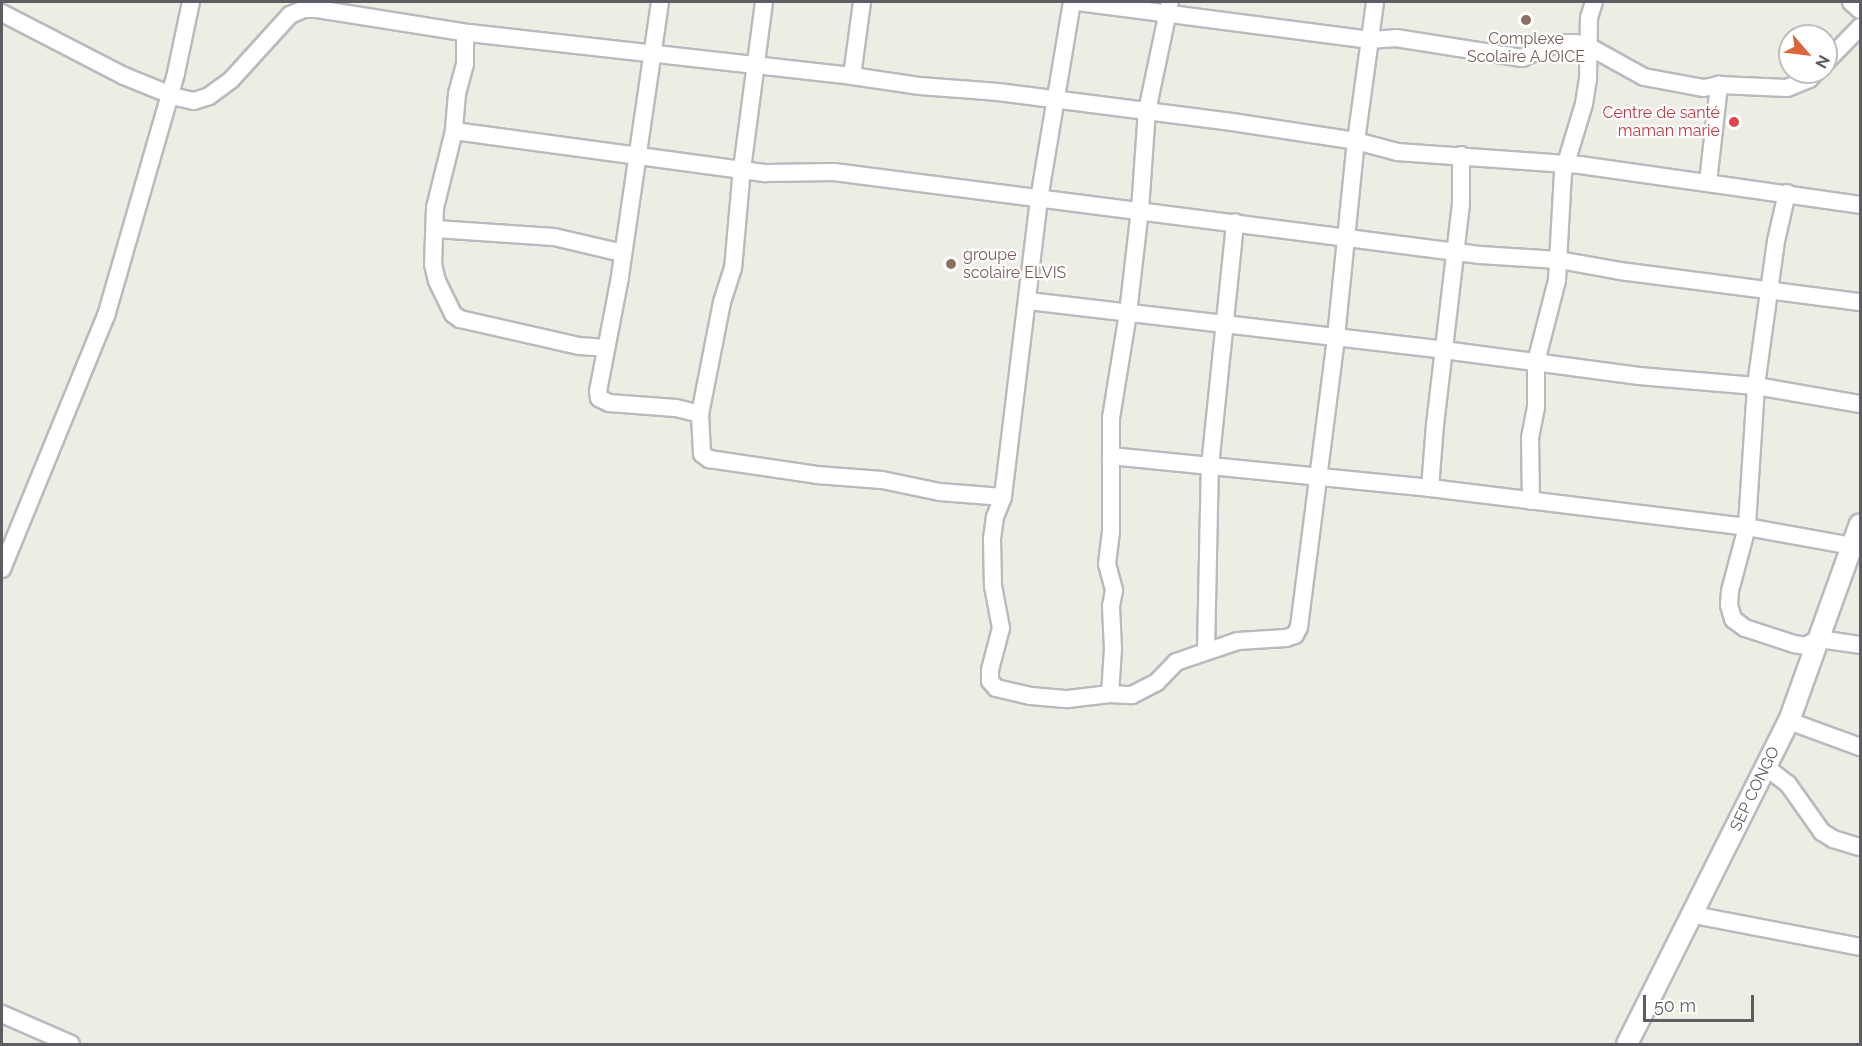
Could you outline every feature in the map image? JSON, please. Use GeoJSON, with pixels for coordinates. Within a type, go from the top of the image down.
{"type":"FeatureCollection","features":[{"type":"Feature","properties":{"kind":"street"},"geometry":{"type":"LineString","coordinates":[[2,568],[106,316],[180,57],[190,2]]}},
{"type":"Feature","properties":{"kind":"street"},"geometry":{"type":"LineString","coordinates":[[660,2],[623,253],[598,391],[603,401],[676,408],[700,414]]}},
{"type":"Feature","properties":{"kind":"street"},"geometry":{"type":"LineString","coordinates":[[764,2],[742,168],[734,268],[722,302],[700,414],[700,450],[709,459],[818,475],[882,480],[940,492],[1003,497]]}},
{"type":"Feature","properties":{"kind":"street"},"geometry":{"type":"LineString","coordinates":[[852,76],[862,2]]}},
{"type":"Feature","properties":{"kind":"street"},"geometry":{"type":"LineString","coordinates":[[1072,2],[1039,199],[1003,497],[995,517],[992,538],[993,586],[1001,628],[990,670],[990,681],[996,688],[1031,696],[1068,699],[1110,694],[1132,695],[1156,683],[1176,662],[1238,641],[1286,638],[1295,635],[1299,627],[1336,337],[1356,141],[1375,2]]}},
{"type":"Feature","properties":{"kind":"street"},"geometry":{"type":"LineString","coordinates":[[1078,2],[1169,7],[1369,40],[1396,38],[1522,58],[1558,43],[1588,46],[1644,77],[1704,87],[1719,85],[1786,88],[1798,84]]}},
{"type":"Feature","properties":{"kind":"street"},"geometry":{"type":"LineString","coordinates":[[1531,501],[1530,438],[1536,408],[1536,362],[1559,260],[1560,202],[1565,164],[1584,104],[1589,18],[1594,2]]}},
{"type":"Feature","properties":{"kind":"street"},"geometry":{"type":"LineString","coordinates":[[1851,2],[1860,10]]}},
{"type":"Feature","properties":{"kind":"street"},"geometry":{"type":"LineString","coordinates":[[1110,694],[1113,649],[1111,606],[1114,590],[1107,564],[1111,532],[1111,418],[1128,313],[1140,210],[1147,111],[1169,7]]}},
{"type":"Feature","properties":{"kind":"street"},"geometry":{"type":"LineString","coordinates":[[2,13],[124,75],[194,101],[209,96],[231,80],[280,23],[304,9],[469,33],[1147,111],[1356,141],[1398,152],[1565,164],[1708,182],[1860,205]]}},
{"type":"Feature","properties":{"kind":"street"},"geometry":{"type":"LineString","coordinates":[[1838,50],[1860,27]]}},
{"type":"Feature","properties":{"kind":"street"},"geometry":{"type":"LineString","coordinates":[[469,33],[465,39],[465,64],[457,94],[454,131],[435,208],[434,272],[448,306],[457,317],[579,346],[606,348]]}},
{"type":"Feature","properties":{"kind":"street"},"geometry":{"type":"LineString","coordinates":[[1708,182],[1719,85]]}},
{"type":"Feature","properties":{"kind":"street"},"geometry":{"type":"LineString","coordinates":[[454,131],[783,174],[834,172],[1456,250],[1480,255],[1559,260],[1860,302]]}},
{"type":"Feature","properties":{"kind":"street"},"geometry":{"type":"LineString","coordinates":[[1430,488],[1461,204],[1461,155]]}},
{"type":"Feature","properties":{"kind":"street"},"geometry":{"type":"LineString","coordinates":[[1786,194],[1769,291],[1756,386],[1747,527],[1730,591],[1729,605],[1733,619],[1746,628],[1794,644],[1805,646],[1819,639],[1860,645]]}},
{"type":"Feature","properties":{"kind":"street"},"geometry":{"type":"LineString","coordinates":[[1206,651],[1210,466],[1235,222]]}},
{"type":"Feature","properties":{"kind":"street"},"geometry":{"type":"LineString","coordinates":[[436,229],[555,237],[623,253]]}},
{"type":"Feature","properties":{"kind":"street"},"geometry":{"type":"LineString","coordinates":[[1028,301],[1444,350],[1639,376],[1756,386],[1860,404]]}},
{"type":"Feature","properties":{"kind":"street"},"geometry":{"type":"LineString","coordinates":[[1111,456],[1318,479],[1430,488],[1747,527],[1853,546]]}},
{"type":"Feature","properties":{"kind":"street","name":"SEP CONGO"},"geometry":{"type":"LineString","coordinates":[[1627,1044],[1694,915],[1789,721],[1860,524]]}},
{"type":"Feature","properties":{"kind":"street"},"geometry":{"type":"LineString","coordinates":[[1789,721],[1860,747]]}},
{"type":"Feature","properties":{"kind":"street"},"geometry":{"type":"LineString","coordinates":[[1766,767],[1788,784],[1822,832],[1833,839],[1860,847]]}},
{"type":"Feature","properties":{"kind":"street"},"geometry":{"type":"LineString","coordinates":[[1694,915],[1860,947]]}},
{"type":"Feature","properties":{"kind":"street"},"geometry":{"type":"LineString","coordinates":[[2,1014],[71,1044]]}},
{"type":"Feature","properties":{"kind":"place","name":"Complexe Scolaire AJOICE"},"geometry":{"type":"Point","coordinates":[1526,20]}},
{"type":"Feature","properties":{"kind":"place","name":"Centre de santé maman marie"},"geometry":{"type":"Point","coordinates":[1734,122]}},
{"type":"Feature","properties":{"kind":"place","name":"groupe scolaire ELVIS"},"geometry":{"type":"Point","coordinates":[951,264]}}]}
